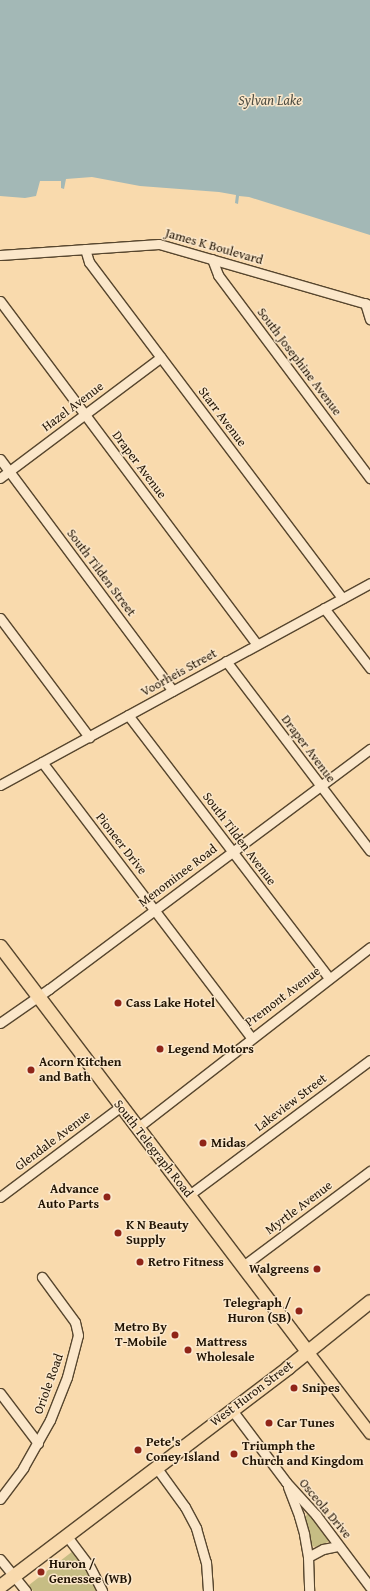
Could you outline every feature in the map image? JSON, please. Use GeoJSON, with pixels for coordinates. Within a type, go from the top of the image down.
{"type":"FeatureCollection","features":[{"type":"Feature","properties":{"kind":"highway","name":"South Telegraph Road"},"geometry":{"type":"LineString","coordinates":[[0,946],[307,1351]]}},
{"type":"Feature","properties":{"kind":"highway","name":"West Huron Street"},"geometry":{"type":"LineString","coordinates":[[0,1586],[232,1410],[370,1301]]}},
{"type":"Feature","properties":{"kind":"main road"},"geometry":{"type":"LineString","coordinates":[[307,1351],[370,1433]]}},
{"type":"Feature","properties":{"kind":"street","name":"James K Boulevard"},"geometry":{"type":"LineString","coordinates":[[0,255],[159,244],[367,304]]}},
{"type":"Feature","properties":{"kind":"street","name":"Starr Avenue"},"geometry":{"type":"LineString","coordinates":[[85,249],[89,262],[342,598]]}},
{"type":"Feature","properties":{"kind":"street","name":"South Josephine Avenue"},"geometry":{"type":"LineString","coordinates":[[212,259],[218,275],[370,478]]}},
{"type":"Feature","properties":{"kind":"street","name":"Draper Avenue"},"geometry":{"type":"LineString","coordinates":[[0,301],[257,644]]}},
{"type":"Feature","properties":{"kind":"street"},"geometry":{"type":"LineString","coordinates":[[367,304],[370,319]]}},
{"type":"Feature","properties":{"kind":"street","name":"Hazel Avenue"},"geometry":{"type":"LineString","coordinates":[[0,478],[161,357]]}},
{"type":"Feature","properties":{"kind":"street"},"geometry":{"type":"LineString","coordinates":[[0,459],[9,471]]}},
{"type":"Feature","properties":{"kind":"street","name":"South Tilden Street"},"geometry":{"type":"LineString","coordinates":[[9,471],[173,691]]}},
{"type":"Feature","properties":{"kind":"street","name":"Voorheis Street"},"geometry":{"type":"LineString","coordinates":[[1,781],[42,762],[89,737],[370,583]]}},
{"type":"Feature","properties":{"kind":"street"},"geometry":{"type":"LineString","coordinates":[[324,608],[370,668]]}},
{"type":"Feature","properties":{"kind":"street"},"geometry":{"type":"LineString","coordinates":[[0,618],[89,737]]}},
{"type":"Feature","properties":{"kind":"street","name":"Draper Avenue"},"geometry":{"type":"LineString","coordinates":[[226,661],[370,851]]}},
{"type":"Feature","properties":{"kind":"street","name":"South Tilden Avenue"},"geometry":{"type":"LineString","coordinates":[[128,716],[329,978]]}},
{"type":"Feature","properties":{"kind":"street","name":"Menominee Road"},"geometry":{"type":"LineString","coordinates":[[0,1023],[370,749]]}},
{"type":"Feature","properties":{"kind":"street","name":"Pioneer Drive"},"geometry":{"type":"LineString","coordinates":[[42,762],[252,1037]]}},
{"type":"Feature","properties":{"kind":"street","name":"Premont Avenue"},"geometry":{"type":"LineString","coordinates":[[137,1128],[252,1037],[329,978],[369,950]]}},
{"type":"Feature","properties":{"kind":"street","name":"Lakeview Street"},"geometry":{"type":"LineString","coordinates":[[189,1195],[370,1060]]}},
{"type":"Feature","properties":{"kind":"street","name":"Glendale Avenue"},"geometry":{"type":"LineString","coordinates":[[0,1197],[121,1106]]}},
{"type":"Feature","properties":{"kind":"street","name":"Myrtle Avenue"},"geometry":{"type":"LineString","coordinates":[[244,1266],[370,1171]]}},
{"type":"Feature","properties":{"kind":"street","name":"Oriole Road"},"geometry":{"type":"LineString","coordinates":[[0,1499],[16,1478],[38,1443],[62,1390],[73,1357],[78,1333],[75,1322],[42,1277]]}},
{"type":"Feature","properties":{"kind":"street"},"geometry":{"type":"LineString","coordinates":[[0,1393],[38,1443]]}},
{"type":"Feature","properties":{"kind":"street","name":"Osceola Drive"},"geometry":{"type":"LineString","coordinates":[[232,1410],[286,1482],[316,1515],[370,1587]]}},
{"type":"Feature","properties":{"kind":"street"},"geometry":{"type":"LineString","coordinates":[[156,1467],[185,1507],[196,1528],[206,1562],[208,1591]]}},
{"type":"Feature","properties":{"kind":"street"},"geometry":{"type":"LineString","coordinates":[[286,1482],[299,1516],[308,1557],[309,1591]]}},
{"type":"Feature","properties":{"kind":"street"},"geometry":{"type":"LineString","coordinates":[[66,1535],[91,1570],[102,1591]]}},
{"type":"Feature","properties":{"kind":"street"},"geometry":{"type":"LineString","coordinates":[[308,1557],[323,1549],[339,1546]]}},
{"type":"Feature","properties":{"kind":"street"},"geometry":{"type":"LineString","coordinates":[[0,1559],[26,1591]]}},
{"type":"Feature","properties":{"kind":"shaded area"},"geometry":{"type":"Polygon","coordinates":[[[307,1514],[311,1516],[329,1539],[328,1542],[316,1547],[312,1546],[305,1518],[307,1514]]]}},
{"type":"Feature","properties":{"kind":"shaded area"},"geometry":{"type":"Polygon","coordinates":[[[73,1551],[90,1576],[97,1591],[33,1591],[29,1585],[73,1551]]]}},
{"type":"Feature","properties":{"kind":"water","name":"Sylvan Lake"},"geometry":{"type":"Polygon","coordinates":[[[0,0],[370,0],[370,235],[249,197],[239,196],[238,204],[235,203],[236,195],[219,192],[140,186],[92,177],[66,179],[64,189],[61,188],[61,181],[40,181],[36,196],[25,198],[0,196],[0,0]]]}},
{"type":"Feature","properties":{"kind":"place","name":"Cass Lake Hotel"},"geometry":{"type":"Point","coordinates":[118,1003]}},
{"type":"Feature","properties":{"kind":"place","name":"Legend Motors"},"geometry":{"type":"Point","coordinates":[160,1049]}},
{"type":"Feature","properties":{"kind":"place","name":"Acorn Kitchen and Bath"},"geometry":{"type":"Point","coordinates":[31,1070]}},
{"type":"Feature","properties":{"kind":"place","name":"Midas"},"geometry":{"type":"Point","coordinates":[203,1143]}},
{"type":"Feature","properties":{"kind":"place","name":"Advance Auto Parts"},"geometry":{"type":"Point","coordinates":[107,1197]}},
{"type":"Feature","properties":{"kind":"place","name":"K N Beauty Supply"},"geometry":{"type":"Point","coordinates":[118,1233]}},
{"type":"Feature","properties":{"kind":"place","name":"Retro Fitness"},"geometry":{"type":"Point","coordinates":[140,1262]}},
{"type":"Feature","properties":{"kind":"place","name":"Walgreens"},"geometry":{"type":"Point","coordinates":[317,1269]}},
{"type":"Feature","properties":{"kind":"place","name":"Telegraph / Huron (SB)"},"geometry":{"type":"Point","coordinates":[299,1311]}},
{"type":"Feature","properties":{"kind":"place","name":"Metro By T-Mobile"},"geometry":{"type":"Point","coordinates":[175,1335]}},
{"type":"Feature","properties":{"kind":"place","name":"Mattress Wholesale"},"geometry":{"type":"Point","coordinates":[188,1350]}},
{"type":"Feature","properties":{"kind":"place","name":"Snipes"},"geometry":{"type":"Point","coordinates":[294,1388]}},
{"type":"Feature","properties":{"kind":"place","name":"Car Tunes"},"geometry":{"type":"Point","coordinates":[269,1423]}},
{"type":"Feature","properties":{"kind":"place","name":"Pete's Coney Island"},"geometry":{"type":"Point","coordinates":[138,1450]}},
{"type":"Feature","properties":{"kind":"place","name":"Triumph the Church and Kingdom"},"geometry":{"type":"Point","coordinates":[234,1454]}},
{"type":"Feature","properties":{"kind":"place","name":"Huron / Genessee (WB)"},"geometry":{"type":"Point","coordinates":[41,1572]}}]}
